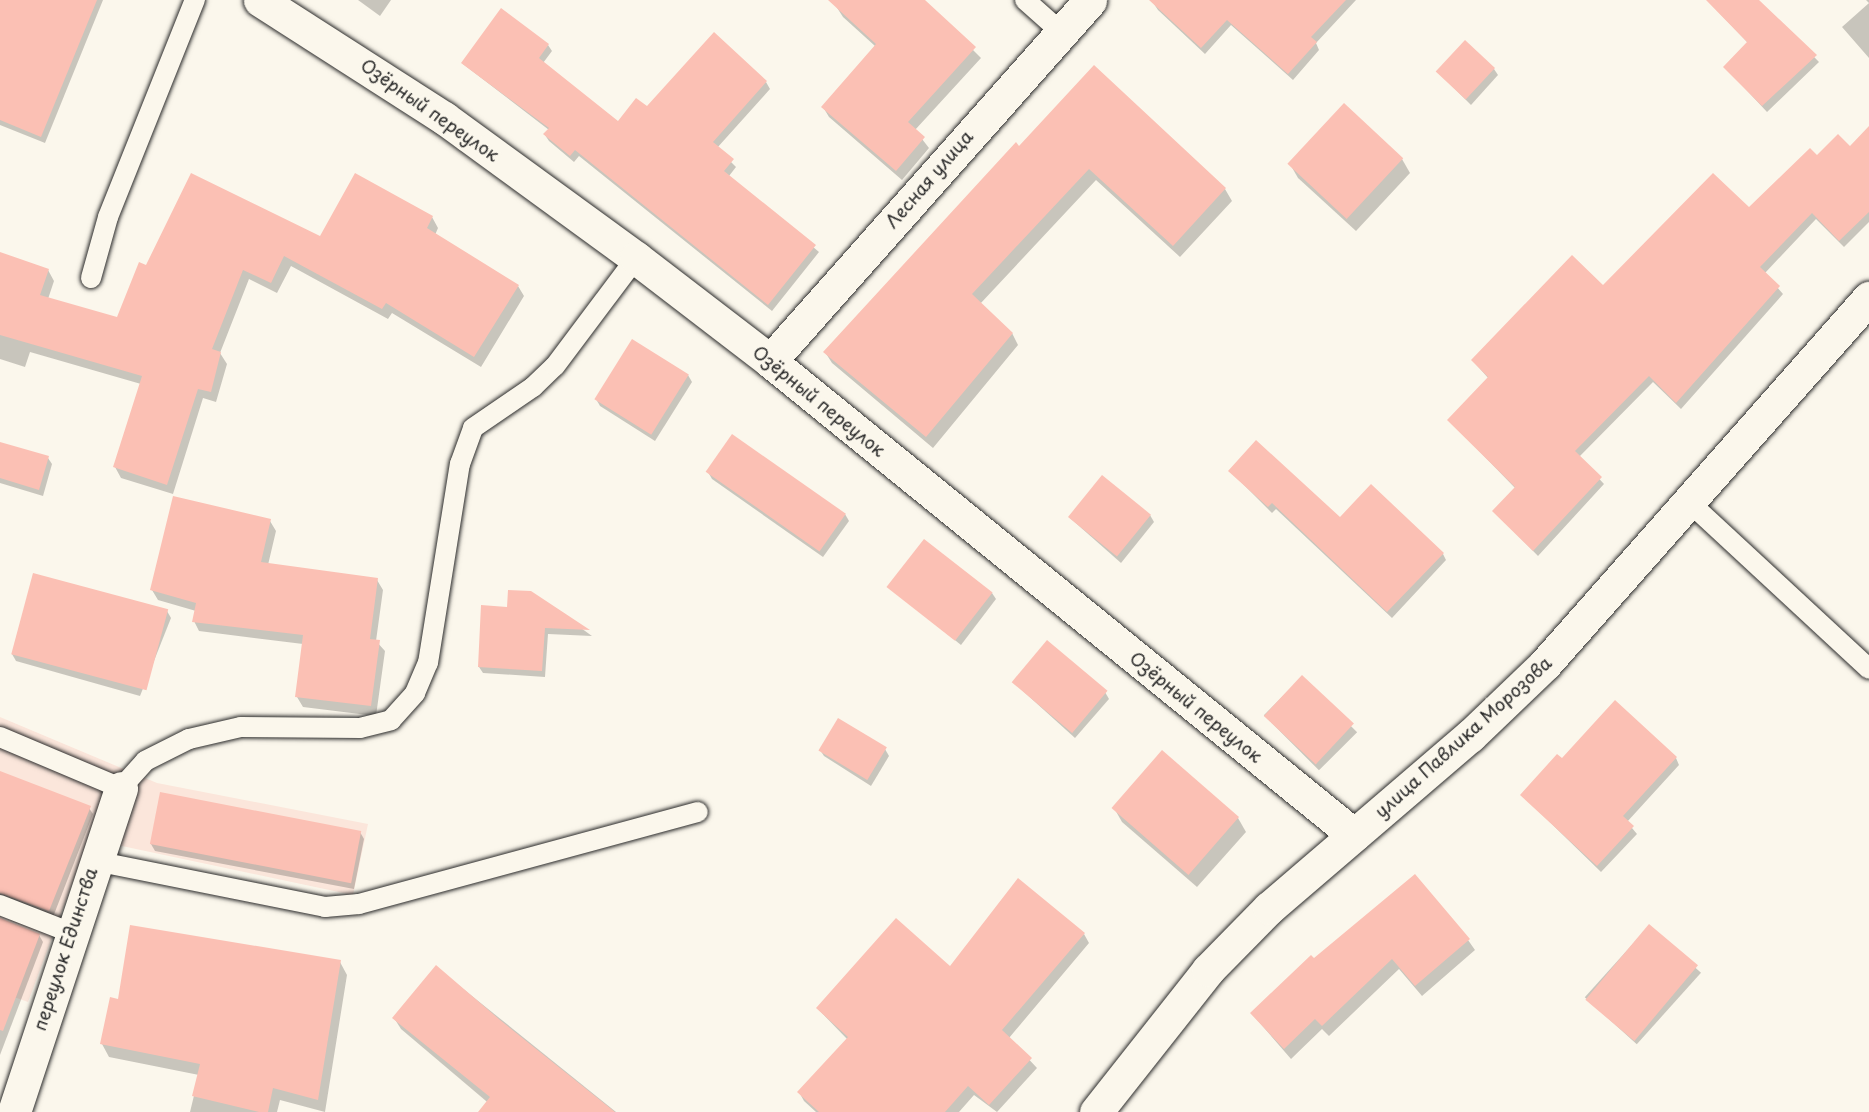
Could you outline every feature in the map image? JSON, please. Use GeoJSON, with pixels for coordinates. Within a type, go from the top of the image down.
{"type":"FeatureCollection","features":[{"type":"Feature","properties":{"kind":"street","name":"Озёрный переулок"},"geometry":{"type":"LineString","coordinates":[[260,0],[444,118],[636,258],[770,361],[1354,835]]}},
{"type":"Feature","properties":{"kind":"street","name":"Лесная улица"},"geometry":{"type":"LineString","coordinates":[[770,361],[1090,0]]}},
{"type":"Feature","properties":{"kind":"street","name":"улица Павлика Морозова"},"geometry":{"type":"LineString","coordinates":[[1096,1112],[1208,970],[1269,908],[1470,736],[1545,664],[1690,503],[1869,298]]}},
{"type":"Feature","properties":{"kind":"street","name":"переулок Единства"},"geometry":{"type":"LineString","coordinates":[[14,1112],[121,788]]}},
{"type":"Feature","properties":{"kind":"lane"},"geometry":{"type":"LineString","coordinates":[[91,278],[108,217],[195,0]]}},
{"type":"Feature","properties":{"kind":"lane"},"geometry":{"type":"LineString","coordinates":[[1025,0],[1061,32]]}},
{"type":"Feature","properties":{"kind":"lane"},"geometry":{"type":"LineString","coordinates":[[0,737],[121,788],[145,762],[189,739],[241,727],[360,728],[391,720],[414,693],[428,663],[460,464],[473,428],[533,387],[555,366],[636,258]]}},
{"type":"Feature","properties":{"kind":"lane"},"geometry":{"type":"LineString","coordinates":[[1690,503],[1869,669]]}},
{"type":"Feature","properties":{"kind":"lane"},"geometry":{"type":"LineString","coordinates":[[95,861],[325,907],[359,904],[698,812]]}},
{"type":"Feature","properties":{"kind":"lane"},"geometry":{"type":"LineString","coordinates":[[0,904],[72,933]]}},
{"type":"Feature","properties":{"kind":"shaded area"},"geometry":{"type":"Polygon","coordinates":[[[0,717],[157,783],[368,824],[353,895],[89,839],[28,1002],[0,992],[0,717]]]}},
{"type":"Feature","properties":{"kind":"building"},"geometry":{"type":"Polygon","coordinates":[[[0,0],[97,0],[41,137],[0,120],[0,0]]]}},
{"type":"Feature","properties":{"kind":"building"},"geometry":{"type":"Polygon","coordinates":[[[828,0],[925,0],[976,47],[908,122],[925,137],[896,171],[821,107],[876,44],[828,0]]]}},
{"type":"Feature","properties":{"kind":"building"},"geometry":{"type":"Polygon","coordinates":[[[1149,0],[1346,0],[1311,37],[1317,42],[1288,74],[1227,20],[1201,48],[1149,0]]]}},
{"type":"Feature","properties":{"kind":"building"},"geometry":{"type":"Polygon","coordinates":[[[1706,0],[1759,0],[1817,55],[1762,106],[1723,67],[1747,42],[1706,0]]]}},
{"type":"Feature","properties":{"kind":"building"},"geometry":{"type":"Polygon","coordinates":[[[501,8],[549,44],[539,58],[618,121],[636,98],[647,106],[714,32],[767,81],[713,142],[734,159],[724,171],[816,245],[768,305],[575,150],[570,156],[543,134],[549,128],[461,63],[501,8]]]}},
{"type":"Feature","properties":{"kind":"building"},"geometry":{"type":"Polygon","coordinates":[[[1465,40],[1495,68],[1466,99],[1436,71],[1465,40]]]}},
{"type":"Feature","properties":{"kind":"building"},"geometry":{"type":"Polygon","coordinates":[[[1094,65],[1226,188],[1173,246],[1089,169],[972,294],[1013,333],[926,437],[823,352],[1016,142],[1019,146],[1094,65]]]}},
{"type":"Feature","properties":{"kind":"building"},"geometry":{"type":"Polygon","coordinates":[[[1344,103],[1403,158],[1347,219],[1287,164],[1344,103]]]}},
{"type":"Feature","properties":{"kind":"building"},"geometry":{"type":"Polygon","coordinates":[[[1869,126],[1869,212],[1839,241],[1812,213],[1760,267],[1780,286],[1676,403],[1649,376],[1575,451],[1602,477],[1533,551],[1492,511],[1515,487],[1447,420],[1488,377],[1471,360],[1572,255],[1603,285],[1713,173],[1749,207],[1810,148],[1817,155],[1838,134],[1850,146],[1869,126]]]}},
{"type":"Feature","properties":{"kind":"building"},"geometry":{"type":"Polygon","coordinates":[[[191,173],[320,236],[355,173],[433,216],[427,228],[519,285],[474,357],[386,303],[382,309],[284,256],[271,283],[243,270],[212,349],[221,352],[211,392],[198,389],[167,485],[113,467],[142,376],[0,335],[0,252],[49,269],[40,295],[117,317],[139,262],[146,265],[191,173]]]}},
{"type":"Feature","properties":{"kind":"building"},"geometry":{"type":"Polygon","coordinates":[[[632,339],[689,375],[651,435],[594,399],[632,339]]]}},
{"type":"Feature","properties":{"kind":"building"},"geometry":{"type":"Polygon","coordinates":[[[732,434],[846,514],[819,551],[706,472],[732,434]]]}},
{"type":"Feature","properties":{"kind":"building"},"geometry":{"type":"Polygon","coordinates":[[[1256,440],[1340,517],[1371,484],[1444,553],[1387,612],[1272,503],[1268,507],[1228,471],[1256,440]]]}},
{"type":"Feature","properties":{"kind":"building"},"geometry":{"type":"Polygon","coordinates":[[[0,442],[49,456],[39,490],[0,478],[0,442]]]}},
{"type":"Feature","properties":{"kind":"building"},"geometry":{"type":"Polygon","coordinates":[[[1102,475],[1151,515],[1117,557],[1068,517],[1102,475]]]}},
{"type":"Feature","properties":{"kind":"building"},"geometry":{"type":"Polygon","coordinates":[[[173,496],[271,519],[261,562],[378,578],[370,639],[380,640],[371,706],[295,697],[303,635],[192,622],[196,603],[150,590],[173,496]]]}},
{"type":"Feature","properties":{"kind":"building"},"geometry":{"type":"Polygon","coordinates":[[[924,539],[993,593],[955,641],[886,587],[924,539]]]}},
{"type":"Feature","properties":{"kind":"building"},"geometry":{"type":"Polygon","coordinates":[[[33,573],[168,609],[146,690],[11,654],[33,573]]]}},
{"type":"Feature","properties":{"kind":"building"},"geometry":{"type":"Polygon","coordinates":[[[508,590],[531,591],[590,630],[545,628],[542,671],[478,667],[481,605],[507,607],[508,590]]]}},
{"type":"Feature","properties":{"kind":"building"},"geometry":{"type":"Polygon","coordinates":[[[1047,640],[1108,691],[1072,733],[1012,682],[1047,640]]]}},
{"type":"Feature","properties":{"kind":"building"},"geometry":{"type":"Polygon","coordinates":[[[1302,675],[1354,723],[1316,764],[1264,716],[1302,675]]]}},
{"type":"Feature","properties":{"kind":"building"},"geometry":{"type":"Polygon","coordinates":[[[1615,700],[1677,757],[1623,816],[1634,826],[1597,866],[1520,795],[1557,754],[1562,758],[1615,700]]]}},
{"type":"Feature","properties":{"kind":"building"},"geometry":{"type":"Polygon","coordinates":[[[838,718],[887,747],[867,780],[818,751],[838,718]]]}},
{"type":"Feature","properties":{"kind":"building"},"geometry":{"type":"Polygon","coordinates":[[[1162,750],[1239,817],[1188,875],[1111,808],[1162,750]]]}},
{"type":"Feature","properties":{"kind":"building"},"geometry":{"type":"Polygon","coordinates":[[[0,771],[91,806],[49,911],[0,893],[0,771]]]}},
{"type":"Feature","properties":{"kind":"building"},"geometry":{"type":"Polygon","coordinates":[[[160,792],[361,831],[351,883],[150,844],[160,792]]]}},
{"type":"Feature","properties":{"kind":"building"},"geometry":{"type":"Polygon","coordinates":[[[1415,874],[1470,939],[1415,986],[1392,959],[1322,1026],[1315,1019],[1284,1049],[1250,1013],[1311,955],[1314,958],[1415,874]]]}},
{"type":"Feature","properties":{"kind":"building"},"geometry":{"type":"Polygon","coordinates":[[[1018,878],[1085,933],[1002,1030],[1032,1058],[989,1105],[968,1086],[945,1112],[819,1112],[797,1092],[848,1037],[816,1008],[896,918],[950,966],[1018,878]]]}},
{"type":"Feature","properties":{"kind":"building"},"geometry":{"type":"Polygon","coordinates":[[[0,918],[40,934],[3,1031],[0,1030],[0,918]]]}},
{"type":"Feature","properties":{"kind":"building"},"geometry":{"type":"Polygon","coordinates":[[[1649,924],[1698,965],[1634,1041],[1585,1000],[1649,924]]]}},
{"type":"Feature","properties":{"kind":"building"},"geometry":{"type":"Polygon","coordinates":[[[130,925],[341,960],[318,1100],[273,1088],[268,1112],[259,1112],[192,1096],[200,1064],[100,1044],[110,997],[118,999],[130,925]]]}},
{"type":"Feature","properties":{"kind":"building"},"geometry":{"type":"Polygon","coordinates":[[[436,965],[500,1020],[615,1112],[478,1112],[490,1097],[392,1018],[436,965]]]}}]}
